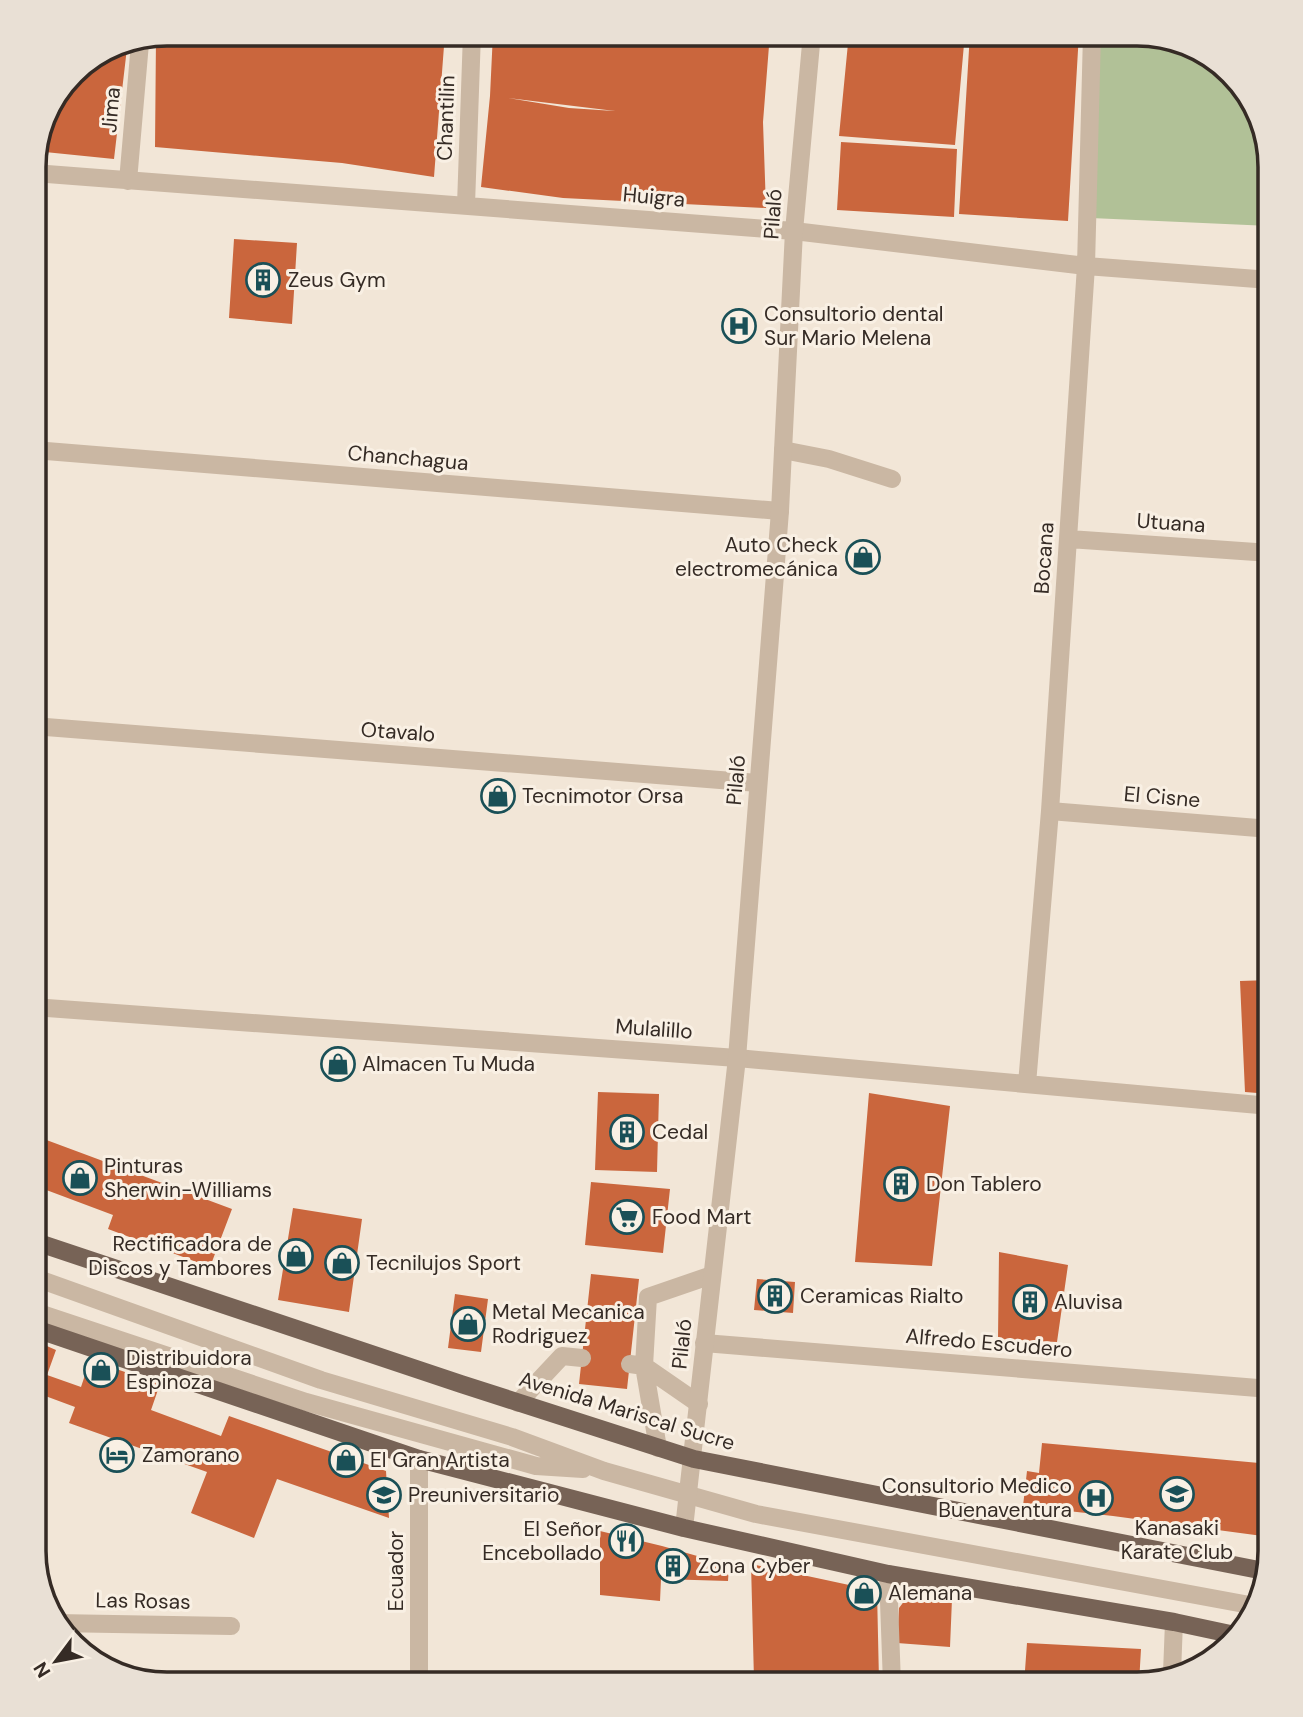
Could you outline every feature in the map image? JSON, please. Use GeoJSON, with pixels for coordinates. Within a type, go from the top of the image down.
{"type":"FeatureCollection","features":[{"type":"Feature","properties":{"kind":"main road","name":"Avenida Mariscal Sucre"},"geometry":{"type":"LineString","coordinates":[[46,1245],[694,1459],[1255,1569]]}},
{"type":"Feature","properties":{"kind":"main road"},"geometry":{"type":"LineString","coordinates":[[46,1332],[419,1459],[684,1528],[888,1574],[1225,1633]]}},
{"type":"Feature","properties":{"kind":"street","name":"Chantilin"},"geometry":{"type":"LineString","coordinates":[[466,205],[472,46]]}},
{"type":"Feature","properties":{"kind":"street","name":"Pilaló"},"geometry":{"type":"LineString","coordinates":[[684,1528],[694,1459],[704,1343],[737,1058],[780,511],[794,232],[811,46]]}},
{"type":"Feature","properties":{"kind":"street","name":"Bocana"},"geometry":{"type":"LineString","coordinates":[[1027,1084],[1069,539],[1086,266],[1092,46]]}},
{"type":"Feature","properties":{"kind":"street","name":"Jima"},"geometry":{"type":"LineString","coordinates":[[128,181],[139,49]]}},
{"type":"Feature","properties":{"kind":"street","name":"Huigra"},"geometry":{"type":"LineString","coordinates":[[46,174],[794,232],[1086,266],[1258,278]]}},
{"type":"Feature","properties":{"kind":"street"},"geometry":{"type":"LineString","coordinates":[[783,450],[829,459],[892,479]]}},
{"type":"Feature","properties":{"kind":"street","name":"Chanchagua"},"geometry":{"type":"LineString","coordinates":[[46,451],[780,511]]}},
{"type":"Feature","properties":{"kind":"street","name":"Utuana"},"geometry":{"type":"LineString","coordinates":[[1069,539],[1258,552]]}},
{"type":"Feature","properties":{"kind":"street","name":"Otavalo"},"geometry":{"type":"LineString","coordinates":[[46,727],[758,783]]}},
{"type":"Feature","properties":{"kind":"street","name":"El Cisne"},"geometry":{"type":"LineString","coordinates":[[1050,811],[1258,828]]}},
{"type":"Feature","properties":{"kind":"street","name":"Mulalillo"},"geometry":{"type":"LineString","coordinates":[[46,1008],[737,1058],[1258,1104]]}},
{"type":"Feature","properties":{"kind":"street"},"geometry":{"type":"LineString","coordinates":[[658,1448],[637,1365],[648,1297],[712,1275]]}},
{"type":"Feature","properties":{"kind":"street"},"geometry":{"type":"LineString","coordinates":[[46,1282],[321,1380],[512,1437],[604,1471],[689,1495],[769,1516],[1244,1604]]}},
{"type":"Feature","properties":{"kind":"street"},"geometry":{"type":"LineString","coordinates":[[46,1315],[318,1406],[536,1466],[604,1471]]}},
{"type":"Feature","properties":{"kind":"street","name":"Alfredo Escudero"},"geometry":{"type":"LineString","coordinates":[[704,1343],[1258,1388]]}},
{"type":"Feature","properties":{"kind":"street"},"geometry":{"type":"LineString","coordinates":[[518,1403],[562,1356],[582,1358]]}},
{"type":"Feature","properties":{"kind":"street"},"geometry":{"type":"LineString","coordinates":[[637,1365],[699,1404]]}},
{"type":"Feature","properties":{"kind":"street","name":"Ecuador"},"geometry":{"type":"LineString","coordinates":[[419,1459],[419,1672]]}},
{"type":"Feature","properties":{"kind":"street"},"geometry":{"type":"LineString","coordinates":[[888,1574],[892,1672]]}},
{"type":"Feature","properties":{"kind":"street"},"geometry":{"type":"LineString","coordinates":[[1172,1666],[1174,1622]]}},
{"type":"Feature","properties":{"kind":"street","name":"Las Rosas"},"geometry":{"type":"LineString","coordinates":[[70,1623],[231,1626]]}},
{"type":"Feature","properties":{"kind":"green space"},"geometry":{"type":"Polygon","coordinates":[[[1098,46],[1144,46],[1175,52],[1197,62],[1222,81],[1237,99],[1253,135],[1258,167],[1258,225],[1091,218],[1098,46]]]}},
{"type":"Feature","properties":{"kind":"building"},"geometry":{"type":"Polygon","coordinates":[[[444,46],[434,177],[342,163],[155,147],[156,47],[444,46]]]}},
{"type":"Feature","properties":{"kind":"building"},"geometry":{"type":"Polygon","coordinates":[[[492,46],[769,46],[763,122],[766,208],[563,198],[481,187],[492,46]],[[508,98],[569,108],[615,111],[508,98]]]}},
{"type":"Feature","properties":{"kind":"building"},"geometry":{"type":"Polygon","coordinates":[[[848,46],[964,46],[955,145],[839,136],[848,46]]]}},
{"type":"Feature","properties":{"kind":"building"},"geometry":{"type":"Polygon","coordinates":[[[969,46],[1078,46],[1068,221],[959,214],[969,46]]]}},
{"type":"Feature","properties":{"kind":"building"},"geometry":{"type":"Polygon","coordinates":[[[126,53],[114,159],[47,152],[58,113],[71,93],[99,66],[126,53]]]}},
{"type":"Feature","properties":{"kind":"building"},"geometry":{"type":"Polygon","coordinates":[[[841,142],[957,149],[954,217],[837,210],[841,142]]]}},
{"type":"Feature","properties":{"kind":"building","name":"Zeus Gym"},"geometry":{"type":"Polygon","coordinates":[[[234,239],[297,243],[292,324],[229,318],[234,239]]]}},
{"type":"Feature","properties":{"kind":"building"},"geometry":{"type":"Polygon","coordinates":[[[1258,980],[1258,1093],[1245,1092],[1240,981],[1258,980]]]}},
{"type":"Feature","properties":{"kind":"building","name":"Cedal"},"geometry":{"type":"Polygon","coordinates":[[[598,1092],[659,1094],[657,1172],[595,1170],[598,1092]]]}},
{"type":"Feature","properties":{"kind":"building","name":"Don Tablero"},"geometry":{"type":"Polygon","coordinates":[[[869,1093],[950,1106],[932,1266],[855,1262],[869,1093]]]}},
{"type":"Feature","properties":{"kind":"building"},"geometry":{"type":"Polygon","coordinates":[[[46,1140],[232,1209],[210,1267],[108,1229],[113,1215],[46,1190],[46,1140]]]}},
{"type":"Feature","properties":{"kind":"building","name":"Food Mart"},"geometry":{"type":"Polygon","coordinates":[[[591,1182],[670,1189],[663,1253],[585,1245],[591,1182]]]}},
{"type":"Feature","properties":{"kind":"building"},"geometry":{"type":"Polygon","coordinates":[[[293,1208],[362,1219],[349,1312],[278,1300],[293,1208]]]}},
{"type":"Feature","properties":{"kind":"building","name":"Aluvisa"},"geometry":{"type":"Polygon","coordinates":[[[999,1252],[1068,1265],[1057,1342],[998,1339],[999,1252]]]}},
{"type":"Feature","properties":{"kind":"building"},"geometry":{"type":"Polygon","coordinates":[[[591,1274],[639,1279],[627,1389],[579,1384],[591,1274]]]}},
{"type":"Feature","properties":{"kind":"building","name":"Ceramicas Rialto"},"geometry":{"type":"Polygon","coordinates":[[[757,1279],[795,1282],[793,1313],[754,1310],[757,1279]]]}},
{"type":"Feature","properties":{"kind":"building","name":"Metal Mecanica Rodriguez"},"geometry":{"type":"Polygon","coordinates":[[[455,1294],[488,1299],[481,1352],[448,1348],[455,1294]]]}},
{"type":"Feature","properties":{"kind":"building"},"geometry":{"type":"Polygon","coordinates":[[[46,1346],[56,1350],[47,1375],[81,1387],[90,1360],[160,1384],[151,1410],[221,1436],[229,1416],[386,1471],[389,1518],[277,1479],[254,1538],[191,1513],[207,1472],[69,1423],[75,1407],[46,1396],[46,1346]]]}},
{"type":"Feature","properties":{"kind":"building"},"geometry":{"type":"Polygon","coordinates":[[[1042,1443],[1258,1463],[1258,1535],[1023,1506],[1027,1471],[1039,1473],[1042,1443]]]}},
{"type":"Feature","properties":{"kind":"building"},"geometry":{"type":"Polygon","coordinates":[[[600,1531],[729,1565],[728,1581],[661,1579],[660,1601],[600,1595],[600,1531]]]}},
{"type":"Feature","properties":{"kind":"building"},"geometry":{"type":"Polygon","coordinates":[[[751,1564],[877,1591],[879,1672],[754,1672],[751,1564]]]}},
{"type":"Feature","properties":{"kind":"building"},"geometry":{"type":"Polygon","coordinates":[[[908,1596],[952,1599],[950,1647],[897,1643],[899,1608],[908,1596]]]}},
{"type":"Feature","properties":{"kind":"building"},"geometry":{"type":"Polygon","coordinates":[[[1027,1643],[1141,1649],[1140,1672],[1025,1672],[1027,1643]]]}},
{"type":"Feature","properties":{"kind":"place","name":"Zeus Gym"},"geometry":{"type":"Point","coordinates":[263,280]}},
{"type":"Feature","properties":{"kind":"place","name":"Consultorio dental Sur Mario Melena"},"geometry":{"type":"Point","coordinates":[739,326]}},
{"type":"Feature","properties":{"kind":"place","name":"Auto Check electromecánica"},"geometry":{"type":"Point","coordinates":[863,557]}},
{"type":"Feature","properties":{"kind":"place","name":"Tecnimotor Orsa"},"geometry":{"type":"Point","coordinates":[498,796]}},
{"type":"Feature","properties":{"kind":"place","name":"Almacen Tu Muda"},"geometry":{"type":"Point","coordinates":[338,1064]}},
{"type":"Feature","properties":{"kind":"place","name":"Cedal"},"geometry":{"type":"Point","coordinates":[627,1132]}},
{"type":"Feature","properties":{"kind":"place","name":"Pinturas Sherwin-Williams"},"geometry":{"type":"Point","coordinates":[80,1178]}},
{"type":"Feature","properties":{"kind":"place","name":"Don Tablero"},"geometry":{"type":"Point","coordinates":[901,1184]}},
{"type":"Feature","properties":{"kind":"place","name":"Food Mart"},"geometry":{"type":"Point","coordinates":[627,1217]}},
{"type":"Feature","properties":{"kind":"place","name":"Rectificadora de Discos y Tambores"},"geometry":{"type":"Point","coordinates":[296,1256]}},
{"type":"Feature","properties":{"kind":"place","name":"Tecnilujos Sport"},"geometry":{"type":"Point","coordinates":[342,1263]}},
{"type":"Feature","properties":{"kind":"place","name":"Ceramicas Rialto"},"geometry":{"type":"Point","coordinates":[775,1296]}},
{"type":"Feature","properties":{"kind":"place","name":"Aluvisa"},"geometry":{"type":"Point","coordinates":[1030,1302]}},
{"type":"Feature","properties":{"kind":"place","name":"Metal Mecanica Rodriguez"},"geometry":{"type":"Point","coordinates":[468,1324]}},
{"type":"Feature","properties":{"kind":"place","name":"Distribuidora Espinoza"},"geometry":{"type":"Point","coordinates":[101,1370]}},
{"type":"Feature","properties":{"kind":"place","name":"Zamorano"},"geometry":{"type":"Point","coordinates":[117,1455]}},
{"type":"Feature","properties":{"kind":"place","name":"El Gran Artista"},"geometry":{"type":"Point","coordinates":[346,1460]}},
{"type":"Feature","properties":{"kind":"place","name":"Kanasaki Karate Club"},"geometry":{"type":"Point","coordinates":[1177,1494]}},
{"type":"Feature","properties":{"kind":"place","name":"Preuniversitario"},"geometry":{"type":"Point","coordinates":[384,1495]}},
{"type":"Feature","properties":{"kind":"place","name":"Consultorio Medico Buenaventura"},"geometry":{"type":"Point","coordinates":[1096,1498]}},
{"type":"Feature","properties":{"kind":"place","name":"El Señor Encebollado"},"geometry":{"type":"Point","coordinates":[626,1541]}},
{"type":"Feature","properties":{"kind":"place","name":"Zona Cyber"},"geometry":{"type":"Point","coordinates":[673,1566]}},
{"type":"Feature","properties":{"kind":"place","name":"Alemana"},"geometry":{"type":"Point","coordinates":[864,1593]}}]}
